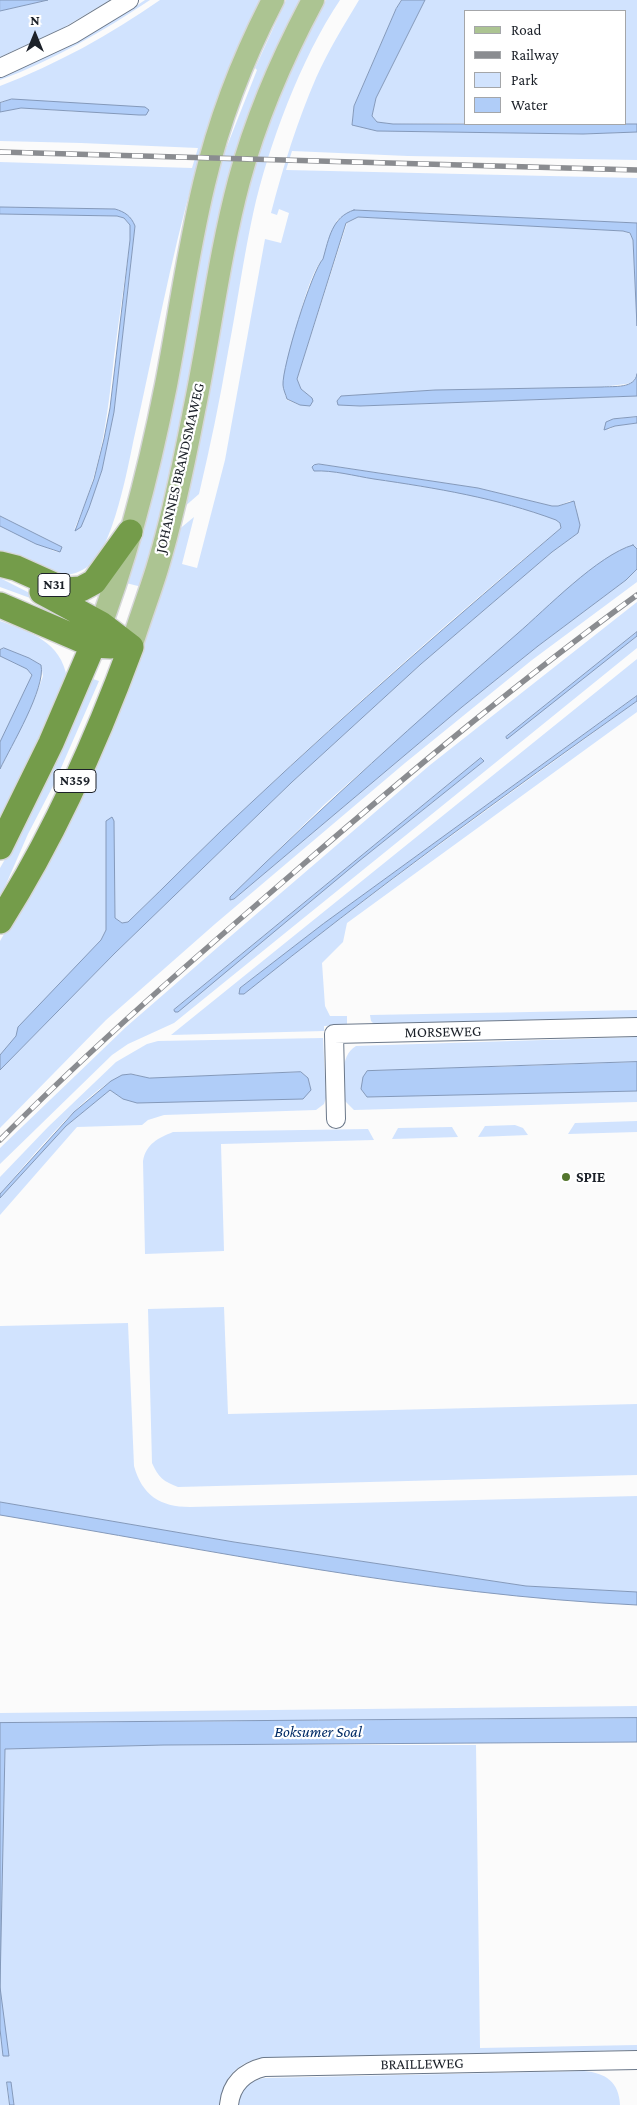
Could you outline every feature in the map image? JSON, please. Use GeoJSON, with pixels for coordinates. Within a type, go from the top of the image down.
{"type":"FeatureCollection","features":[{"type":"Feature","properties":{"kind":"highway","name":"N31"},"geometry":{"type":"LineString","coordinates":[[0,564],[16,568],[66,590],[81,590],[94,582],[130,532]]}},
{"type":"Feature","properties":{"kind":"highway","name":"N31"},"geometry":{"type":"LineString","coordinates":[[0,570],[97,635]]}},
{"type":"Feature","properties":{"kind":"highway","name":"N31"},"geometry":{"type":"LineString","coordinates":[[0,605],[97,635]]}},
{"type":"Feature","properties":{"kind":"highway"},"geometry":{"type":"LineString","coordinates":[[97,635],[130,647]]}},
{"type":"Feature","properties":{"kind":"highway","name":"N359"},"geometry":{"type":"LineString","coordinates":[[0,847],[48,751],[97,635]]}},
{"type":"Feature","properties":{"kind":"highway","name":"JOHANNES BRANDSMAWEG"},"geometry":{"type":"LineString","coordinates":[[0,921],[30,870],[89,752],[130,647]]}},
{"type":"Feature","properties":{"kind":"main road"},"geometry":{"type":"LineString","coordinates":[[130,532],[147,470],[166,385],[204,183],[225,111],[242,65],[274,0]]}},
{"type":"Feature","properties":{"kind":"main road","name":"JOHANNES BRANDSMAWEG"},"geometry":{"type":"LineString","coordinates":[[130,647],[158,568],[194,410],[227,231],[239,180],[260,114],[292,41],[313,0]]}},
{"type":"Feature","properties":{"kind":"main road","name":"N359"},"geometry":{"type":"LineString","coordinates":[[97,635],[130,532]]}},
{"type":"Feature","properties":{"kind":"street"},"geometry":{"type":"LineString","coordinates":[[0,68],[73,34],[129,0]]}},
{"type":"Feature","properties":{"kind":"street","name":"MORSEWEG"},"geometry":{"type":"LineString","coordinates":[[336,1119],[334,1034],[637,1027]]}},
{"type":"Feature","properties":{"kind":"street","name":"BRAILLEWEG"},"geometry":{"type":"LineString","coordinates":[[229,2105],[231,2095],[239,2080],[253,2070],[264,2067],[637,2060]]}},
{"type":"Feature","properties":{"kind":"green space"},"geometry":{"type":"Polygon","coordinates":[[[48,0],[110,0],[63,28],[0,57],[0,11],[48,0]]]}},
{"type":"Feature","properties":{"kind":"green space"},"geometry":{"type":"Polygon","coordinates":[[[145,0],[150,0],[77,44],[39,64],[0,80],[0,76],[74,42],[145,0]]]}},
{"type":"Feature","properties":{"kind":"green space"},"geometry":{"type":"Polygon","coordinates":[[[160,0],[262,0],[218,107],[195,173],[170,272],[124,486],[106,542],[90,565],[79,572],[68,575],[56,575],[33,568],[0,552],[0,526],[54,551],[59,552],[62,547],[0,516],[0,214],[117,216],[124,218],[130,225],[130,240],[109,403],[97,466],[74,530],[89,508],[102,470],[114,412],[135,226],[115,209],[0,207],[0,162],[192,168],[198,148],[0,141],[0,112],[21,108],[83,112],[3,101],[0,103],[0,86],[83,48],[160,0]]]}},
{"type":"Feature","properties":{"kind":"green space"},"geometry":{"type":"Polygon","coordinates":[[[286,0],[302,0],[253,107],[224,194],[170,481],[142,587],[126,583],[218,169],[257,70],[255,68],[286,0]]]}},
{"type":"Feature","properties":{"kind":"green space"},"geometry":{"type":"Polygon","coordinates":[[[326,0],[340,0],[312,48],[299,75],[267,160],[249,231],[222,388],[199,494],[183,508],[228,281],[258,156],[287,75],[305,36],[326,0]]]}},
{"type":"Feature","properties":{"kind":"green space"},"geometry":{"type":"Polygon","coordinates":[[[359,0],[402,0],[396,9],[354,106],[352,124],[377,131],[583,134],[637,132],[637,160],[408,156],[292,151],[286,170],[637,178],[637,223],[354,210],[337,220],[323,259],[310,282],[304,299],[283,386],[287,400],[300,405],[312,398],[301,389],[297,379],[347,223],[358,217],[623,231],[630,234],[633,240],[637,374],[633,383],[602,387],[435,390],[341,396],[337,401],[339,405],[360,406],[637,396],[637,417],[613,419],[608,430],[615,426],[637,423],[637,549],[633,545],[615,553],[566,591],[325,804],[230,897],[230,900],[234,899],[462,707],[538,646],[626,580],[637,569],[637,582],[532,660],[405,763],[215,924],[106,1020],[0,1128],[0,1070],[115,953],[292,782],[421,664],[552,552],[578,533],[576,505],[570,501],[558,506],[552,506],[478,488],[320,464],[314,465],[314,471],[345,473],[490,500],[556,520],[560,523],[561,528],[482,594],[366,696],[237,816],[128,922],[122,923],[115,918],[114,821],[106,821],[106,930],[101,940],[0,1055],[0,941],[12,920],[177,531],[194,517],[182,564],[197,568],[225,460],[265,239],[281,243],[289,213],[279,209],[277,215],[271,213],[280,179],[316,78],[359,0]]]}},
{"type":"Feature","properties":{"kind":"green space"},"geometry":{"type":"Polygon","coordinates":[[[425,0],[637,0],[637,124],[627,124],[627,10],[464,10],[464,123],[393,124],[377,122],[372,116],[376,98],[425,0]]]}},
{"type":"Feature","properties":{"kind":"green space"},"geometry":{"type":"Polygon","coordinates":[[[0,578],[63,610],[0,587],[0,578]]]}},
{"type":"Feature","properties":{"kind":"green space"},"geometry":{"type":"Polygon","coordinates":[[[637,602],[637,632],[507,738],[637,636],[637,648],[174,1023],[128,1044],[112,1055],[0,1164],[0,1148],[126,1027],[430,765],[637,602]],[[482,758],[359,861],[484,761],[482,758]]]}},
{"type":"Feature","properties":{"kind":"green space"},"geometry":{"type":"Polygon","coordinates":[[[0,621],[23,629],[43,640],[58,655],[64,666],[67,678],[0,824],[0,769],[35,698],[43,676],[41,665],[4,648],[0,650],[0,621]]]}},
{"type":"Feature","properties":{"kind":"green space"},"geometry":{"type":"Polygon","coordinates":[[[0,656],[27,669],[32,675],[0,742],[0,656]]]}},
{"type":"Feature","properties":{"kind":"green space"},"geometry":{"type":"Polygon","coordinates":[[[637,659],[637,696],[323,924],[240,988],[239,994],[244,994],[389,882],[637,701],[637,712],[347,923],[343,942],[322,963],[325,1006],[330,1016],[347,1016],[347,1025],[324,1026],[324,1031],[171,1035],[637,659]]]}},
{"type":"Feature","properties":{"kind":"green space"},"geometry":{"type":"Polygon","coordinates":[[[90,678],[99,681],[54,784],[28,834],[0,898],[0,868],[12,847],[90,678]]]}},
{"type":"Feature","properties":{"kind":"green space"},"geometry":{"type":"Polygon","coordinates":[[[637,1010],[637,1017],[374,1024],[371,1021],[370,1015],[637,1010]]]}},
{"type":"Feature","properties":{"kind":"green space"},"geometry":{"type":"Polygon","coordinates":[[[637,1037],[637,1062],[494,1066],[361,1089],[367,1097],[637,1091],[637,1102],[354,1110],[345,1101],[345,1063],[350,1051],[356,1046],[637,1037]]]}},
{"type":"Feature","properties":{"kind":"green space"},"geometry":{"type":"Polygon","coordinates":[[[323,1038],[326,1098],[324,1104],[316,1110],[164,1115],[148,1120],[142,1125],[77,1127],[0,1215],[0,1198],[66,1126],[110,1090],[123,1099],[311,1090],[308,1078],[301,1072],[149,1078],[130,1074],[115,1079],[98,1090],[61,1125],[0,1194],[0,1177],[48,1127],[116,1062],[147,1044],[158,1041],[323,1038]]]}},
{"type":"Feature","properties":{"kind":"green space"},"geometry":{"type":"Polygon","coordinates":[[[637,1121],[637,1132],[568,1134],[575,1123],[637,1121]]]}},
{"type":"Feature","properties":{"kind":"green space"},"geometry":{"type":"Polygon","coordinates":[[[515,1125],[523,1128],[528,1135],[478,1137],[485,1126],[515,1125]]]}},
{"type":"Feature","properties":{"kind":"green space"},"geometry":{"type":"Polygon","coordinates":[[[452,1127],[458,1137],[392,1139],[398,1128],[452,1127]]]}},
{"type":"Feature","properties":{"kind":"green space"},"geometry":{"type":"Polygon","coordinates":[[[368,1129],[374,1140],[221,1144],[224,1251],[145,1254],[143,1161],[150,1146],[162,1137],[173,1132],[368,1129]]]}},
{"type":"Feature","properties":{"kind":"green space"},"geometry":{"type":"Polygon","coordinates":[[[224,1307],[228,1414],[637,1404],[637,1475],[178,1487],[173,1485],[159,1475],[152,1463],[148,1309],[224,1307]]]}},
{"type":"Feature","properties":{"kind":"green space"},"geometry":{"type":"Polygon","coordinates":[[[128,1323],[134,1466],[137,1476],[147,1492],[161,1502],[190,1507],[637,1496],[637,1592],[526,1586],[234,1542],[0,1502],[0,1326],[128,1323]]]}},
{"type":"Feature","properties":{"kind":"green space"},"geometry":{"type":"Polygon","coordinates":[[[637,1706],[637,1718],[0,1723],[0,1713],[637,1706]]]}},
{"type":"Feature","properties":{"kind":"green space"},"geometry":{"type":"Polygon","coordinates":[[[164,1745],[476,1745],[480,2048],[637,2045],[637,2050],[261,2058],[244,2064],[232,2074],[224,2087],[220,2105],[14,2105],[11,2082],[7,2082],[10,2105],[0,2105],[0,2029],[3,2056],[8,2055],[0,1987],[5,1749],[164,1745]]]}},
{"type":"Feature","properties":{"kind":"green space"},"geometry":{"type":"Polygon","coordinates":[[[584,2071],[599,2074],[610,2080],[617,2090],[620,2105],[239,2105],[239,2099],[246,2086],[254,2081],[265,2078],[584,2071]]]}},
{"type":"Feature","properties":{"kind":"water"},"geometry":{"type":"Polygon","coordinates":[[[0,0],[48,0],[0,11],[0,0]]]}},
{"type":"Feature","properties":{"kind":"water"},"geometry":{"type":"Polygon","coordinates":[[[402,0],[425,0],[376,98],[372,116],[377,122],[464,125],[637,124],[637,132],[583,134],[377,131],[352,125],[354,106],[396,9],[402,0]]]}},
{"type":"Feature","properties":{"kind":"water"},"geometry":{"type":"Polygon","coordinates":[[[12,99],[145,107],[149,110],[146,115],[21,108],[0,112],[0,103],[12,99]]]}},
{"type":"Feature","properties":{"kind":"water"},"geometry":{"type":"Polygon","coordinates":[[[0,207],[115,209],[127,215],[135,226],[114,412],[102,470],[81,527],[75,531],[94,479],[110,408],[130,240],[130,225],[124,218],[117,216],[0,214],[0,207]]]}},
{"type":"Feature","properties":{"kind":"water"},"geometry":{"type":"Polygon","coordinates":[[[354,210],[637,223],[637,326],[633,240],[630,233],[623,231],[358,217],[346,223],[297,379],[301,389],[313,401],[310,406],[300,405],[287,399],[283,387],[292,340],[305,299],[323,259],[332,229],[341,218],[354,210]]]}},
{"type":"Feature","properties":{"kind":"water"},"geometry":{"type":"Polygon","coordinates":[[[637,374],[637,396],[360,406],[338,405],[337,401],[341,396],[435,390],[618,386],[632,382],[637,374]]]}},
{"type":"Feature","properties":{"kind":"water"},"geometry":{"type":"Polygon","coordinates":[[[637,417],[637,423],[615,426],[604,430],[606,422],[613,419],[637,417]]]}},
{"type":"Feature","properties":{"kind":"water"},"geometry":{"type":"Polygon","coordinates":[[[319,464],[478,488],[552,506],[574,501],[580,525],[578,533],[552,552],[421,664],[292,782],[115,953],[0,1070],[0,1055],[16,1036],[18,1027],[101,940],[106,930],[106,821],[112,817],[114,821],[115,918],[122,923],[128,922],[221,831],[329,731],[561,528],[560,523],[556,520],[489,500],[443,490],[336,472],[314,471],[312,467],[319,464]]]}},
{"type":"Feature","properties":{"kind":"water"},"geometry":{"type":"Polygon","coordinates":[[[0,516],[62,547],[60,552],[36,544],[0,526],[0,516]]]}},
{"type":"Feature","properties":{"kind":"water"},"geometry":{"type":"Polygon","coordinates":[[[633,545],[637,549],[637,569],[626,580],[538,646],[462,707],[234,899],[230,900],[230,897],[336,796],[557,597],[604,560],[633,545]]]}},
{"type":"Feature","properties":{"kind":"water"},"geometry":{"type":"Polygon","coordinates":[[[637,632],[637,636],[507,739],[506,737],[637,632]]]}},
{"type":"Feature","properties":{"kind":"water"},"geometry":{"type":"Polygon","coordinates":[[[4,648],[41,665],[41,675],[33,702],[0,769],[0,742],[32,675],[27,669],[0,656],[0,650],[4,648]]]}},
{"type":"Feature","properties":{"kind":"water"},"geometry":{"type":"Polygon","coordinates":[[[637,696],[637,701],[438,844],[244,994],[239,994],[240,988],[323,924],[637,696]]]}},
{"type":"Feature","properties":{"kind":"water"},"geometry":{"type":"Polygon","coordinates":[[[481,758],[484,761],[359,861],[178,1012],[175,1012],[174,1010],[481,758]]]}},
{"type":"Feature","properties":{"kind":"water"},"geometry":{"type":"Polygon","coordinates":[[[637,1062],[637,1091],[367,1097],[361,1089],[363,1077],[367,1071],[637,1062]]]}},
{"type":"Feature","properties":{"kind":"water"},"geometry":{"type":"Polygon","coordinates":[[[301,1072],[308,1078],[311,1090],[303,1099],[137,1103],[123,1099],[110,1090],[66,1126],[0,1198],[0,1194],[74,1112],[111,1081],[122,1075],[131,1074],[149,1078],[301,1072]]]}},
{"type":"Feature","properties":{"kind":"water"},"geometry":{"type":"Polygon","coordinates":[[[0,1502],[234,1542],[526,1586],[637,1592],[637,1605],[477,1592],[317,1569],[0,1515],[0,1502]]]}},
{"type":"Feature","properties":{"kind":"water","name":"Boksumer Soal"},"geometry":{"type":"Polygon","coordinates":[[[637,1718],[637,1742],[164,1745],[5,1749],[0,1987],[0,1723],[637,1718]]]}},
{"type":"Feature","properties":{"kind":"water"},"geometry":{"type":"Polygon","coordinates":[[[0,1987],[9,2056],[3,2056],[0,2029],[0,1987]]]}},
{"type":"Feature","properties":{"kind":"water"},"geometry":{"type":"Polygon","coordinates":[[[7,2082],[11,2082],[14,2105],[10,2105],[7,2082]]]}},
{"type":"Feature","properties":{"kind":"railway"},"geometry":{"type":"LineString","coordinates":[[0,152],[637,170]]}},
{"type":"Feature","properties":{"kind":"railway"},"geometry":{"type":"LineString","coordinates":[[0,1140],[72,1069],[147,1001],[340,832],[423,762],[550,660],[637,595]]}},
{"type":"Feature","properties":{"kind":"place","name":"SPIE"},"geometry":{"type":"Point","coordinates":[566,1177]}}]}
